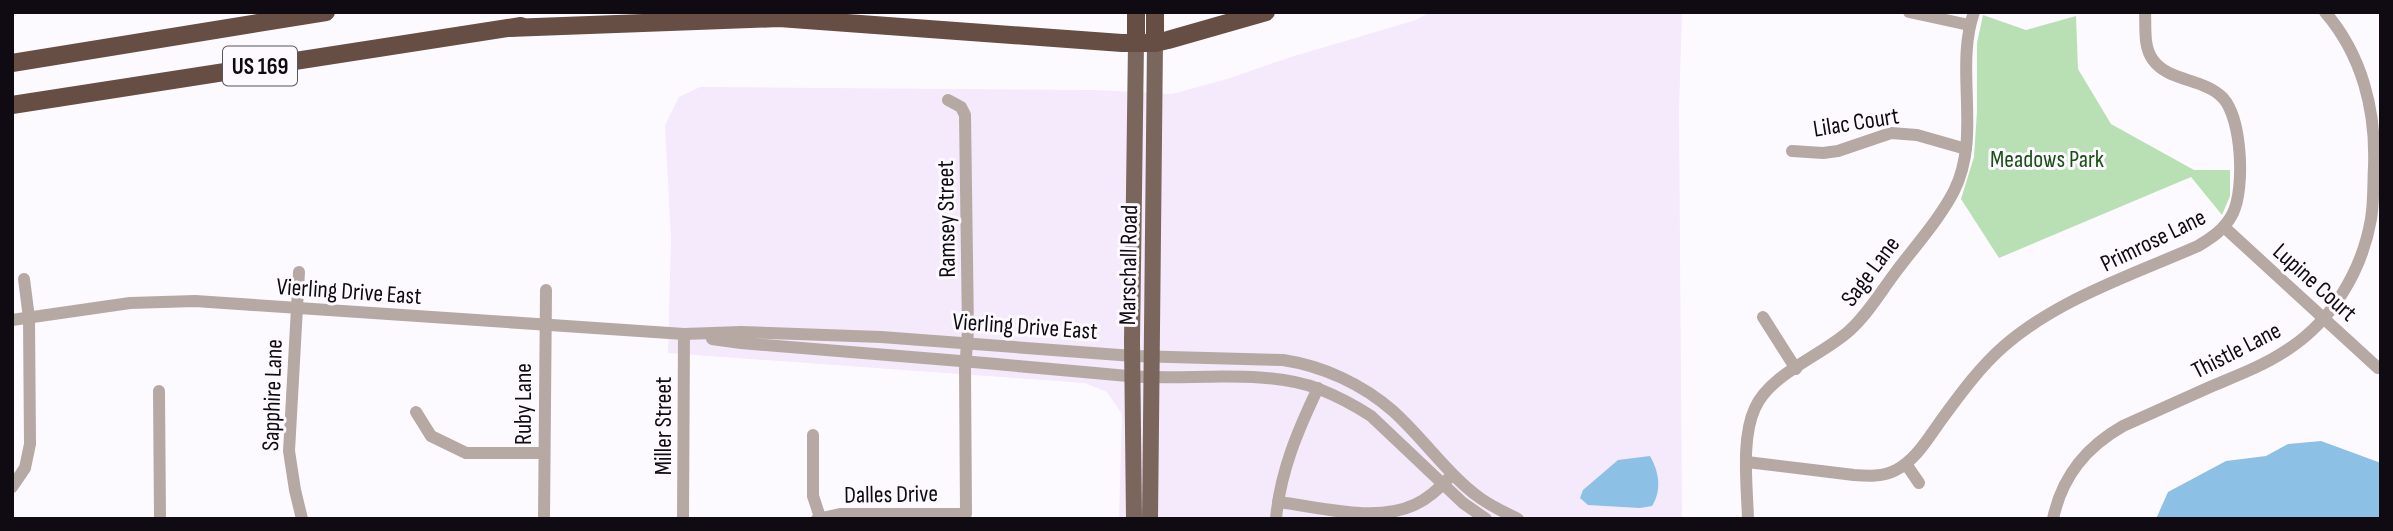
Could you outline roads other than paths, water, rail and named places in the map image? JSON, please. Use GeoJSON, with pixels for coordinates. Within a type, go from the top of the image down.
{"type":"FeatureCollection","features":[{"type":"Feature","properties":{"kind":"highway","name":"US 169"},"geometry":{"type":"LineString","coordinates":[[12,105],[597,12]]}},
{"type":"Feature","properties":{"kind":"highway","name":"Marschall Road"},"geometry":{"type":"LineString","coordinates":[[1136,12],[1136,43]]}},
{"type":"Feature","properties":{"kind":"highway","name":"Marschall Road"},"geometry":{"type":"LineString","coordinates":[[1155,12],[1155,43]]}},
{"type":"Feature","properties":{"kind":"highway"},"geometry":{"type":"LineString","coordinates":[[509,28],[779,18],[1155,43],[1266,12]]}},
{"type":"Feature","properties":{"kind":"highway","name":"US 169"},"geometry":{"type":"LineString","coordinates":[[12,63],[319,13]]}},
{"type":"Feature","properties":{"kind":"main road","name":"Marschall Road"},"geometry":{"type":"LineString","coordinates":[[1133,519],[1136,43]]}},
{"type":"Feature","properties":{"kind":"main road","name":"Marschall Road"},"geometry":{"type":"LineString","coordinates":[[1150,519],[1155,43]]}},
{"type":"Feature","properties":{"kind":"street"},"geometry":{"type":"LineString","coordinates":[[1909,12],[1969,25]]}},
{"type":"Feature","properties":{"kind":"street","name":"Sage Lane"},"geometry":{"type":"LineString","coordinates":[[1748,519],[1747,436],[1756,405],[1778,381],[1838,341],[1863,315],[1947,203],[1959,176],[1966,149],[1969,25],[1974,12]]}},
{"type":"Feature","properties":{"kind":"street","name":"Primrose Lane"},"geometry":{"type":"LineString","coordinates":[[1747,462],[1869,476],[1885,474],[1906,464],[1923,446],[1984,365],[2021,332],[2065,305],[2198,246],[2214,237],[2224,227],[2233,214],[2238,193],[2239,143],[2235,120],[2230,108],[2215,92],[2167,71],[2150,57],[2146,12]]}},
{"type":"Feature","properties":{"kind":"street","name":"Thistle Lane"},"geometry":{"type":"LineString","coordinates":[[2053,519],[2067,478],[2090,449],[2104,437],[2123,426],[2262,365],[2297,343],[2325,318],[2352,276],[2366,241],[2373,198],[2373,128],[2364,82],[2349,46],[2325,12]]}},
{"type":"Feature","properties":{"kind":"street","name":"Ramsey Street"},"geometry":{"type":"LineString","coordinates":[[948,100],[961,107],[965,115],[968,343],[966,514]]}},
{"type":"Feature","properties":{"kind":"street","name":"Lilac Court"},"geometry":{"type":"LineString","coordinates":[[1792,150],[1823,153],[1838,151],[1891,133],[1917,135],[1966,149]]}},
{"type":"Feature","properties":{"kind":"street","name":"Lupine Court"},"geometry":{"type":"LineString","coordinates":[[2224,227],[2378,368]]}},
{"type":"Feature","properties":{"kind":"street","name":"Sapphire Lane"},"geometry":{"type":"LineString","coordinates":[[299,272],[289,451],[302,519]]}},
{"type":"Feature","properties":{"kind":"street"},"geometry":{"type":"LineString","coordinates":[[12,486],[25,468],[30,444],[29,318],[24,279]]}},
{"type":"Feature","properties":{"kind":"street","name":"Ruby Lane"},"geometry":{"type":"LineString","coordinates":[[544,519],[545,290]]}},
{"type":"Feature","properties":{"kind":"street","name":"Vierling Drive East"},"geometry":{"type":"LineString","coordinates":[[12,320],[143,302],[195,301],[684,334],[881,337],[1133,356],[1261,358],[1303,363],[1366,390],[1389,408],[1480,498],[1518,519]]}},
{"type":"Feature","properties":{"kind":"street"},"geometry":{"type":"LineString","coordinates":[[1763,317],[1796,369]]}},
{"type":"Feature","properties":{"kind":"street","name":"Vierling Drive East"},"geometry":{"type":"LineString","coordinates":[[684,334],[741,344],[966,360],[1133,376],[1270,379],[1318,388],[1371,416],[1463,503],[1486,519]]}},
{"type":"Feature","properties":{"kind":"street","name":"Miller Street"},"geometry":{"type":"LineString","coordinates":[[683,519],[684,334]]}},
{"type":"Feature","properties":{"kind":"street"},"geometry":{"type":"LineString","coordinates":[[1270,379],[1314,375],[1322,370]]}},
{"type":"Feature","properties":{"kind":"street"},"geometry":{"type":"LineString","coordinates":[[1276,519],[1281,480],[1299,427],[1318,388]]}},
{"type":"Feature","properties":{"kind":"street"},"geometry":{"type":"LineString","coordinates":[[159,391],[160,519]]}},
{"type":"Feature","properties":{"kind":"street"},"geometry":{"type":"LineString","coordinates":[[415,412],[431,436],[466,453],[544,453]]}},
{"type":"Feature","properties":{"kind":"street"},"geometry":{"type":"LineString","coordinates":[[813,435],[813,496],[819,518]]}},
{"type":"Feature","properties":{"kind":"street"},"geometry":{"type":"LineString","coordinates":[[1906,464],[1919,483]]}},
{"type":"Feature","properties":{"kind":"street"},"geometry":{"type":"LineString","coordinates":[[1278,502],[1364,513],[1390,513],[1423,501],[1454,473]]}},
{"type":"Feature","properties":{"kind":"street","name":"Dalles Drive"},"geometry":{"type":"LineString","coordinates":[[819,518],[840,514],[966,514]]}},
{"type":"Feature","properties":{"kind":"water"},"geometry":{"type":"Polygon","coordinates":[[[2321,441],[2381,463],[2381,519],[2156,519],[2168,492],[2226,461],[2266,456],[2288,444],[2321,441]]]}},
{"type":"Feature","properties":{"kind":"water"},"geometry":{"type":"Polygon","coordinates":[[[1650,456],[1658,481],[1652,506],[1640,508],[1588,505],[1580,498],[1583,490],[1618,460],[1650,456]]]}},
{"type":"Feature","properties":{"kind":"park label","name":"Meadows Park"},"geometry":{"type":"Point","coordinates":[2047,159]}}]}
